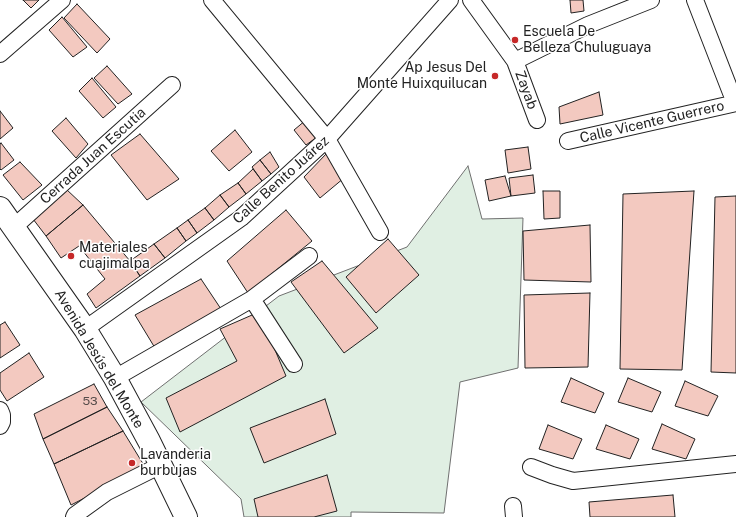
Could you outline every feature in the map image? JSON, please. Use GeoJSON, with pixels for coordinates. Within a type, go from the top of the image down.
{"type":"FeatureCollection","features":[{"type":"Feature","properties":{"kind":"main road","name":"Avenida Jesús del Monte"},"geometry":{"type":"LineString","coordinates":[[5,218],[84,329],[114,378],[161,465],[186,517]]}},
{"type":"Feature","properties":{"kind":"street"},"geometry":{"type":"LineString","coordinates":[[0,54],[62,0]]}},
{"type":"Feature","properties":{"kind":"street"},"geometry":{"type":"LineString","coordinates":[[212,0],[326,139],[380,232]]}},
{"type":"Feature","properties":{"kind":"street","name":"Calle Benito Juárez"},"geometry":{"type":"LineString","coordinates":[[84,329],[241,218],[326,139],[450,0]]}},
{"type":"Feature","properties":{"kind":"street","name":"Zayab"},"geometry":{"type":"LineString","coordinates":[[470,0],[515,61],[537,120]]}},
{"type":"Feature","properties":{"kind":"street"},"geometry":{"type":"LineString","coordinates":[[515,61],[588,25],[651,0]]}},
{"type":"Feature","properties":{"kind":"street"},"geometry":{"type":"LineString","coordinates":[[695,0],[735,103]]}},
{"type":"Feature","properties":{"kind":"street","name":"Cerrada Juan Escutia"},"geometry":{"type":"LineString","coordinates":[[5,218],[172,84]]}},
{"type":"Feature","properties":{"kind":"street","name":"Calle Vicente Guerrero"},"geometry":{"type":"LineString","coordinates":[[568,141],[735,103]]}},
{"type":"Feature","properties":{"kind":"street"},"geometry":{"type":"LineString","coordinates":[[114,378],[252,299],[309,256]]}},
{"type":"Feature","properties":{"kind":"street"},"geometry":{"type":"LineString","coordinates":[[252,299],[294,364]]}},
{"type":"Feature","properties":{"kind":"street"},"geometry":{"type":"LineString","coordinates":[[0,410],[2,422],[0,426]]}},
{"type":"Feature","properties":{"kind":"street"},"geometry":{"type":"LineString","coordinates":[[531,467],[574,481],[736,464]]}},
{"type":"Feature","properties":{"kind":"street"},"geometry":{"type":"LineString","coordinates":[[74,517],[106,492],[161,465]]}},
{"type":"Feature","properties":{"kind":"green space"},"geometry":{"type":"Polygon","coordinates":[[[468,166],[482,219],[523,218],[518,368],[460,382],[444,513],[351,512],[351,517],[244,517],[241,499],[141,402],[279,296],[407,247],[468,166]]]}},
{"type":"Feature","properties":{"kind":"building"},"geometry":{"type":"Polygon","coordinates":[[[23,0],[39,0],[31,8],[23,0]]]}},
{"type":"Feature","properties":{"kind":"building"},"geometry":{"type":"Polygon","coordinates":[[[570,0],[583,0],[584,11],[571,13],[570,0]]]}},
{"type":"Feature","properties":{"kind":"building"},"geometry":{"type":"Polygon","coordinates":[[[77,4],[110,39],[97,53],[64,18],[77,4]]]}},
{"type":"Feature","properties":{"kind":"building"},"geometry":{"type":"Polygon","coordinates":[[[62,17],[87,47],[73,57],[49,30],[62,17]]]}},
{"type":"Feature","properties":{"kind":"building"},"geometry":{"type":"Polygon","coordinates":[[[107,66],[132,94],[118,104],[94,78],[107,66]]]}},
{"type":"Feature","properties":{"kind":"building"},"geometry":{"type":"Polygon","coordinates":[[[92,78],[116,107],[103,118],[79,91],[92,78]]]}},
{"type":"Feature","properties":{"kind":"building"},"geometry":{"type":"Polygon","coordinates":[[[599,92],[603,115],[560,124],[559,107],[599,92]]]}},
{"type":"Feature","properties":{"kind":"building"},"geometry":{"type":"Polygon","coordinates":[[[0,111],[13,128],[0,139],[0,111]]]}},
{"type":"Feature","properties":{"kind":"building"},"geometry":{"type":"Polygon","coordinates":[[[66,118],[88,144],[76,158],[52,131],[66,118]]]}},
{"type":"Feature","properties":{"kind":"building"},"geometry":{"type":"Polygon","coordinates":[[[306,120],[320,135],[306,145],[294,130],[306,120]]]}},
{"type":"Feature","properties":{"kind":"building"},"geometry":{"type":"Polygon","coordinates":[[[235,130],[252,152],[229,171],[211,151],[235,130]]]}},
{"type":"Feature","properties":{"kind":"building"},"geometry":{"type":"Polygon","coordinates":[[[140,134],[179,179],[147,200],[111,155],[140,134]]]}},
{"type":"Feature","properties":{"kind":"building"},"geometry":{"type":"Polygon","coordinates":[[[1,143],[14,160],[1,170],[0,144],[1,143]]]}},
{"type":"Feature","properties":{"kind":"building"},"geometry":{"type":"Polygon","coordinates":[[[528,147],[531,169],[508,173],[505,150],[528,147]]]}},
{"type":"Feature","properties":{"kind":"building"},"geometry":{"type":"Polygon","coordinates":[[[270,152],[279,167],[271,174],[260,160],[270,152]]]}},
{"type":"Feature","properties":{"kind":"building"},"geometry":{"type":"Polygon","coordinates":[[[327,153],[344,178],[320,198],[304,177],[327,153]]]}},
{"type":"Feature","properties":{"kind":"building"},"geometry":{"type":"Polygon","coordinates":[[[260,160],[271,174],[262,181],[252,167],[260,160]]]}},
{"type":"Feature","properties":{"kind":"building"},"geometry":{"type":"Polygon","coordinates":[[[20,162],[42,185],[23,200],[3,175],[20,162]]]}},
{"type":"Feature","properties":{"kind":"building"},"geometry":{"type":"Polygon","coordinates":[[[253,169],[262,181],[246,194],[238,183],[253,169]]]}},
{"type":"Feature","properties":{"kind":"building"},"geometry":{"type":"Polygon","coordinates":[[[533,175],[535,193],[511,196],[509,178],[533,175]]]}},
{"type":"Feature","properties":{"kind":"building"},"geometry":{"type":"Polygon","coordinates":[[[505,176],[511,196],[489,201],[485,180],[505,176]]]}},
{"type":"Feature","properties":{"kind":"building"},"geometry":{"type":"Polygon","coordinates":[[[238,183],[246,194],[229,207],[220,195],[238,183]]]}},
{"type":"Feature","properties":{"kind":"building"},"geometry":{"type":"Polygon","coordinates":[[[66,189],[83,205],[46,236],[33,219],[66,189]]]}},
{"type":"Feature","properties":{"kind":"building"},"geometry":{"type":"Polygon","coordinates":[[[543,191],[560,191],[560,218],[544,219],[543,191]]]}},
{"type":"Feature","properties":{"kind":"building"},"geometry":{"type":"Polygon","coordinates":[[[694,191],[682,370],[620,369],[623,194],[694,191]]]}},
{"type":"Feature","properties":{"kind":"building"},"geometry":{"type":"Polygon","coordinates":[[[220,195],[229,207],[214,220],[205,208],[220,195]]]}},
{"type":"Feature","properties":{"kind":"building"},"geometry":{"type":"Polygon","coordinates":[[[736,196],[736,373],[711,372],[715,197],[736,196]]]}},
{"type":"Feature","properties":{"kind":"building"},"geometry":{"type":"Polygon","coordinates":[[[83,205],[130,261],[140,276],[96,308],[87,294],[105,279],[79,246],[61,258],[46,236],[83,205]]]}},
{"type":"Feature","properties":{"kind":"building"},"geometry":{"type":"Polygon","coordinates":[[[205,208],[214,220],[197,233],[188,220],[205,208]]]}},
{"type":"Feature","properties":{"kind":"building"},"geometry":{"type":"Polygon","coordinates":[[[286,210],[312,241],[248,293],[227,261],[286,210]]]}},
{"type":"Feature","properties":{"kind":"building"},"geometry":{"type":"Polygon","coordinates":[[[188,220],[197,233],[186,241],[177,228],[188,220]]]}},
{"type":"Feature","properties":{"kind":"building"},"geometry":{"type":"Polygon","coordinates":[[[590,225],[591,282],[524,280],[523,231],[590,225]]]}},
{"type":"Feature","properties":{"kind":"building"},"geometry":{"type":"Polygon","coordinates":[[[177,228],[186,241],[165,258],[154,244],[177,228]]]}},
{"type":"Feature","properties":{"kind":"building"},"geometry":{"type":"Polygon","coordinates":[[[388,239],[419,275],[376,313],[346,277],[388,239]]]}},
{"type":"Feature","properties":{"kind":"building"},"geometry":{"type":"Polygon","coordinates":[[[154,244],[165,258],[140,276],[130,261],[154,244]]]}},
{"type":"Feature","properties":{"kind":"building"},"geometry":{"type":"Polygon","coordinates":[[[322,261],[378,328],[344,353],[291,282],[322,261]]]}},
{"type":"Feature","properties":{"kind":"building"},"geometry":{"type":"Polygon","coordinates":[[[201,279],[221,309],[155,348],[135,315],[201,279]]]}},
{"type":"Feature","properties":{"kind":"building"},"geometry":{"type":"Polygon","coordinates":[[[590,293],[588,367],[525,368],[524,295],[590,293]]]}},
{"type":"Feature","properties":{"kind":"building"},"geometry":{"type":"Polygon","coordinates":[[[259,312],[286,376],[180,432],[166,398],[237,361],[220,329],[259,312]]]}},
{"type":"Feature","properties":{"kind":"building"},"geometry":{"type":"Polygon","coordinates":[[[5,322],[20,345],[0,358],[0,325],[5,322]]]}},
{"type":"Feature","properties":{"kind":"building"},"geometry":{"type":"Polygon","coordinates":[[[29,353],[44,377],[7,401],[0,390],[0,373],[29,353]]]}},
{"type":"Feature","properties":{"kind":"building"},"geometry":{"type":"Polygon","coordinates":[[[571,378],[604,393],[595,413],[561,402],[571,378]]]}},
{"type":"Feature","properties":{"kind":"building"},"geometry":{"type":"Polygon","coordinates":[[[628,378],[661,392],[652,412],[618,402],[628,378]]]}},
{"type":"Feature","properties":{"kind":"building"},"geometry":{"type":"Polygon","coordinates":[[[685,381],[718,396],[708,416],[675,406],[685,381]]]}},
{"type":"Feature","properties":{"kind":"building"},"geometry":{"type":"Polygon","coordinates":[[[94,384],[107,407],[43,439],[34,414],[94,384]]]}},
{"type":"Feature","properties":{"kind":"building"},"geometry":{"type":"Polygon","coordinates":[[[325,399],[336,434],[264,463],[250,428],[325,399]]]}},
{"type":"Feature","properties":{"kind":"building"},"geometry":{"type":"Polygon","coordinates":[[[107,407],[123,431],[54,464],[43,439],[107,407]]]}},
{"type":"Feature","properties":{"kind":"building"},"geometry":{"type":"Polygon","coordinates":[[[662,424],[695,439],[686,459],[652,449],[662,424]]]}},
{"type":"Feature","properties":{"kind":"building"},"geometry":{"type":"Polygon","coordinates":[[[548,425],[582,439],[573,459],[539,449],[548,425]]]}},
{"type":"Feature","properties":{"kind":"building"},"geometry":{"type":"Polygon","coordinates":[[[606,425],[639,439],[630,459],[596,449],[606,425]]]}},
{"type":"Feature","properties":{"kind":"building"},"geometry":{"type":"Polygon","coordinates":[[[123,431],[145,467],[71,505],[54,464],[123,431]]]}},
{"type":"Feature","properties":{"kind":"building"},"geometry":{"type":"Polygon","coordinates":[[[327,475],[337,511],[314,517],[258,517],[254,499],[327,475]]]}},
{"type":"Feature","properties":{"kind":"building"},"geometry":{"type":"Polygon","coordinates":[[[673,495],[675,517],[590,517],[589,502],[673,495]]]}},
{"type":"Feature","properties":{"kind":"place","name":"Escuela De Belleza Chuluguaya"},"geometry":{"type":"Point","coordinates":[515,40]}},
{"type":"Feature","properties":{"kind":"place","name":"Ap Jesus Del Monte Huixquilucan"},"geometry":{"type":"Point","coordinates":[495,76]}},
{"type":"Feature","properties":{"kind":"place","name":"Materiales cuajimalpa"},"geometry":{"type":"Point","coordinates":[71,256]}},
{"type":"Feature","properties":{"kind":"place","name":"Lavanderia burbujas"},"geometry":{"type":"Point","coordinates":[132,463]}}]}
